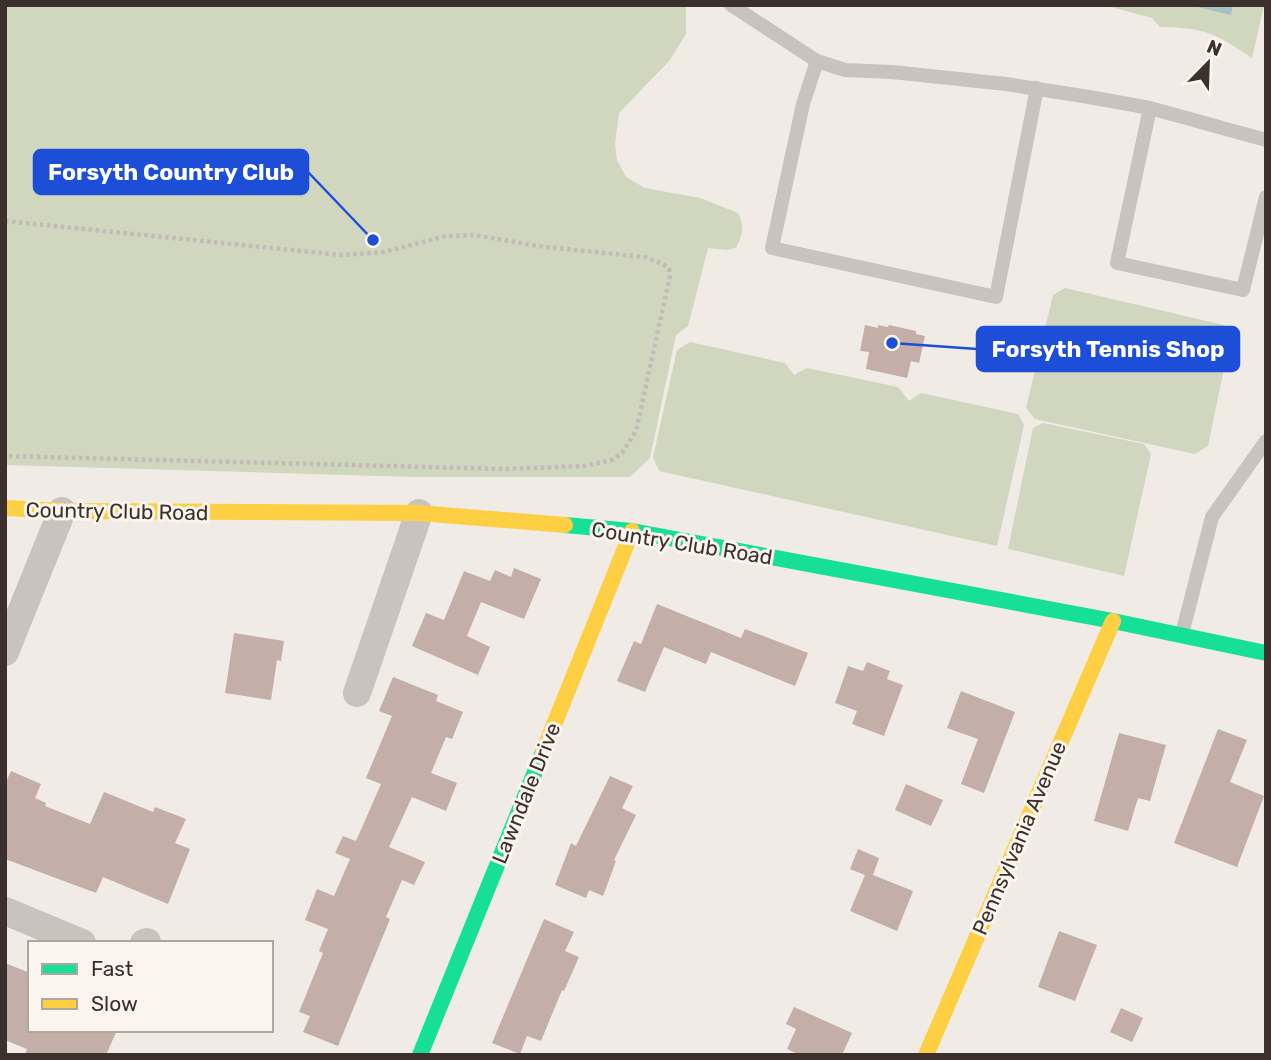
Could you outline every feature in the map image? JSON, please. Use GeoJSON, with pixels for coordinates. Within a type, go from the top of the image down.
{"type":"FeatureCollection","features":[{"type":"Feature","properties":{"kind":"main road","name":"Country Club Road"},"geometry":{"type":"LineString","coordinates":[[5,508],[62,512],[419,513],[632,531],[1113,621],[1266,653]]}},
{"type":"Feature","properties":{"kind":"main road","name":"Lawndale Drive"},"geometry":{"type":"LineString","coordinates":[[420,1055],[632,531]]}},
{"type":"Feature","properties":{"kind":"main road","name":"Pennsylvania Avenue"},"geometry":{"type":"LineString","coordinates":[[926,1055],[1113,621]]}},
{"type":"Feature","properties":{"kind":"street"},"geometry":{"type":"LineString","coordinates":[[5,652],[62,512]]}},
{"type":"Feature","properties":{"kind":"street"},"geometry":{"type":"LineString","coordinates":[[357,693],[419,513]]}},
{"type":"Feature","properties":{"kind":"street"},"geometry":{"type":"LineString","coordinates":[[5,911],[77,941]]}},
{"type":"Feature","properties":{"kind":"lane"},"geometry":{"type":"LineString","coordinates":[[731,5],[817,61],[845,70],[1038,88],[1150,108],[1266,141]]}},
{"type":"Feature","properties":{"kind":"lane"},"geometry":{"type":"LineString","coordinates":[[817,61],[803,104],[772,248],[996,297],[1038,88]]}},
{"type":"Feature","properties":{"kind":"lane"},"geometry":{"type":"LineString","coordinates":[[1150,108],[1116,262],[1243,290],[1266,197]]}},
{"type":"Feature","properties":{"kind":"lane"},"geometry":{"type":"LineString","coordinates":[[1182,635],[1212,517],[1266,441]]}},
{"type":"Feature","properties":{"kind":"path"},"geometry":{"type":"LineString","coordinates":[[5,221],[341,255],[384,252],[446,236],[474,234],[545,247],[645,257],[663,264],[669,269],[670,276],[636,430],[622,453],[612,460],[584,466],[505,469],[5,456]]}},
{"type":"Feature","properties":{"kind":"green space"},"geometry":{"type":"Polygon","coordinates":[[[5,5],[686,5],[686,34],[670,60],[619,113],[615,144],[617,160],[626,177],[645,188],[700,198],[738,213],[742,230],[736,248],[708,248],[688,326],[676,335],[650,458],[630,477],[414,477],[5,465],[5,5]]]}},
{"type":"Feature","properties":{"kind":"green space"},"geometry":{"type":"Polygon","coordinates":[[[1104,5],[1264,5],[1252,58],[1209,34],[1189,29],[1160,27],[1152,18],[1104,5]]]}},
{"type":"Feature","properties":{"kind":"green space"},"geometry":{"type":"Polygon","coordinates":[[[1065,288],[1224,325],[1231,335],[1208,446],[1195,454],[1035,419],[1026,408],[1053,295],[1065,288]]]}},
{"type":"Feature","properties":{"kind":"green space"},"geometry":{"type":"Polygon","coordinates":[[[690,342],[785,363],[794,375],[807,368],[898,387],[909,401],[921,393],[1018,414],[1024,425],[997,546],[659,471],[653,457],[677,350],[690,342]]]}},
{"type":"Feature","properties":{"kind":"green space"},"geometry":{"type":"Polygon","coordinates":[[[1043,423],[1144,444],[1151,454],[1124,576],[1008,549],[1033,428],[1043,423]]]}},
{"type":"Feature","properties":{"kind":"water"},"geometry":{"type":"Polygon","coordinates":[[[1189,5],[1233,5],[1231,15],[1189,5]]]}},
{"type":"Feature","properties":{"kind":"building"},"geometry":{"type":"Polygon","coordinates":[[[865,325],[878,328],[878,325],[889,325],[916,331],[916,334],[925,336],[919,363],[911,361],[907,378],[866,369],[869,352],[860,351],[865,325]]]}},
{"type":"Feature","properties":{"kind":"building"},"geometry":{"type":"Polygon","coordinates":[[[514,568],[541,579],[524,619],[481,602],[467,636],[490,647],[478,675],[412,646],[426,613],[444,620],[464,571],[490,581],[495,570],[511,577],[514,568]]]}},
{"type":"Feature","properties":{"kind":"building"},"geometry":{"type":"Polygon","coordinates":[[[657,604],[741,638],[745,629],[808,653],[795,686],[711,652],[706,664],[664,647],[645,692],[617,681],[634,641],[641,644],[657,604]]]}},
{"type":"Feature","properties":{"kind":"building"},"geometry":{"type":"Polygon","coordinates":[[[234,633],[284,641],[281,661],[277,660],[271,700],[225,693],[234,633]]]}},
{"type":"Feature","properties":{"kind":"building"},"geometry":{"type":"Polygon","coordinates":[[[867,662],[890,671],[887,679],[903,685],[884,736],[852,724],[857,711],[835,703],[848,666],[863,671],[867,662]]]}},
{"type":"Feature","properties":{"kind":"building"},"geometry":{"type":"Polygon","coordinates":[[[393,677],[438,695],[436,701],[463,712],[452,739],[446,737],[431,773],[457,783],[446,811],[412,797],[389,847],[425,862],[414,885],[402,880],[386,917],[390,919],[338,1046],[303,1032],[310,1016],[299,1012],[323,953],[319,951],[328,929],[305,920],[317,889],[334,896],[350,859],[335,853],[343,836],[356,841],[381,784],[366,778],[392,716],[379,711],[393,677]]]}},
{"type":"Feature","properties":{"kind":"building"},"geometry":{"type":"Polygon","coordinates":[[[961,691],[1015,712],[984,793],[961,784],[978,739],[947,728],[961,691]]]}},
{"type":"Feature","properties":{"kind":"building"},"geometry":{"type":"Polygon","coordinates":[[[1218,729],[1247,740],[1230,782],[1264,796],[1237,867],[1174,843],[1218,729]]]}},
{"type":"Feature","properties":{"kind":"building"},"geometry":{"type":"Polygon","coordinates":[[[1119,733],[1166,745],[1150,801],[1138,798],[1128,831],[1094,821],[1119,733]]]}},
{"type":"Feature","properties":{"kind":"building"},"geometry":{"type":"Polygon","coordinates":[[[11,771],[41,784],[35,798],[46,803],[45,806],[90,824],[104,792],[153,812],[155,807],[186,819],[175,843],[190,849],[168,904],[103,877],[96,893],[5,859],[5,784],[11,771]]]}},
{"type":"Feature","properties":{"kind":"building"},"geometry":{"type":"Polygon","coordinates":[[[610,776],[633,786],[622,808],[636,815],[614,860],[616,861],[603,896],[589,890],[586,898],[555,885],[571,843],[576,846],[610,776]]]}},
{"type":"Feature","properties":{"kind":"building"},"geometry":{"type":"Polygon","coordinates":[[[906,784],[943,800],[931,826],[895,810],[906,784]]]}},
{"type":"Feature","properties":{"kind":"building"},"geometry":{"type":"Polygon","coordinates":[[[858,849],[879,858],[873,875],[913,891],[897,931],[850,911],[865,875],[850,869],[858,849]]]}},
{"type":"Feature","properties":{"kind":"building"},"geometry":{"type":"Polygon","coordinates":[[[544,919],[574,932],[565,951],[579,957],[541,1041],[527,1036],[520,1054],[492,1043],[544,919]]]}},
{"type":"Feature","properties":{"kind":"building"},"geometry":{"type":"Polygon","coordinates":[[[1059,931],[1097,945],[1075,1001],[1038,987],[1059,931]]]}},
{"type":"Feature","properties":{"kind":"building"},"geometry":{"type":"Polygon","coordinates":[[[5,963],[28,972],[28,1032],[116,1032],[106,1055],[25,1055],[27,1049],[5,1040],[5,963]]]}},
{"type":"Feature","properties":{"kind":"building"},"geometry":{"type":"Polygon","coordinates":[[[794,1007],[852,1033],[842,1055],[800,1055],[787,1049],[796,1029],[786,1024],[794,1007]]]}},
{"type":"Feature","properties":{"kind":"building"},"geometry":{"type":"Polygon","coordinates":[[[1121,1008],[1143,1018],[1132,1042],[1110,1032],[1121,1008]]]}},
{"type":"Feature","properties":{"kind":"traffic: fast"},"geometry":{"type":"LineString","coordinates":[[565,525],[632,531],[1113,621],[1266,653]]}},
{"type":"Feature","properties":{"kind":"traffic: fast"},"geometry":{"type":"LineString","coordinates":[[420,1055],[543,752]]}},
{"type":"Feature","properties":{"kind":"traffic: slow"},"geometry":{"type":"LineString","coordinates":[[5,508],[62,511],[419,513],[565,525]]}},
{"type":"Feature","properties":{"kind":"traffic: slow"},"geometry":{"type":"LineString","coordinates":[[543,752],[632,531]]}},
{"type":"Feature","properties":{"kind":"traffic: slow"},"geometry":{"type":"LineString","coordinates":[[926,1055],[1113,621]]}},
{"type":"Feature","properties":{"kind":"place","name":"Forsyth Country Club"},"geometry":{"type":"Point","coordinates":[373,240]}},
{"type":"Feature","properties":{"kind":"place","name":"Forsyth Tennis Shop"},"geometry":{"type":"Point","coordinates":[892,343]}}]}
